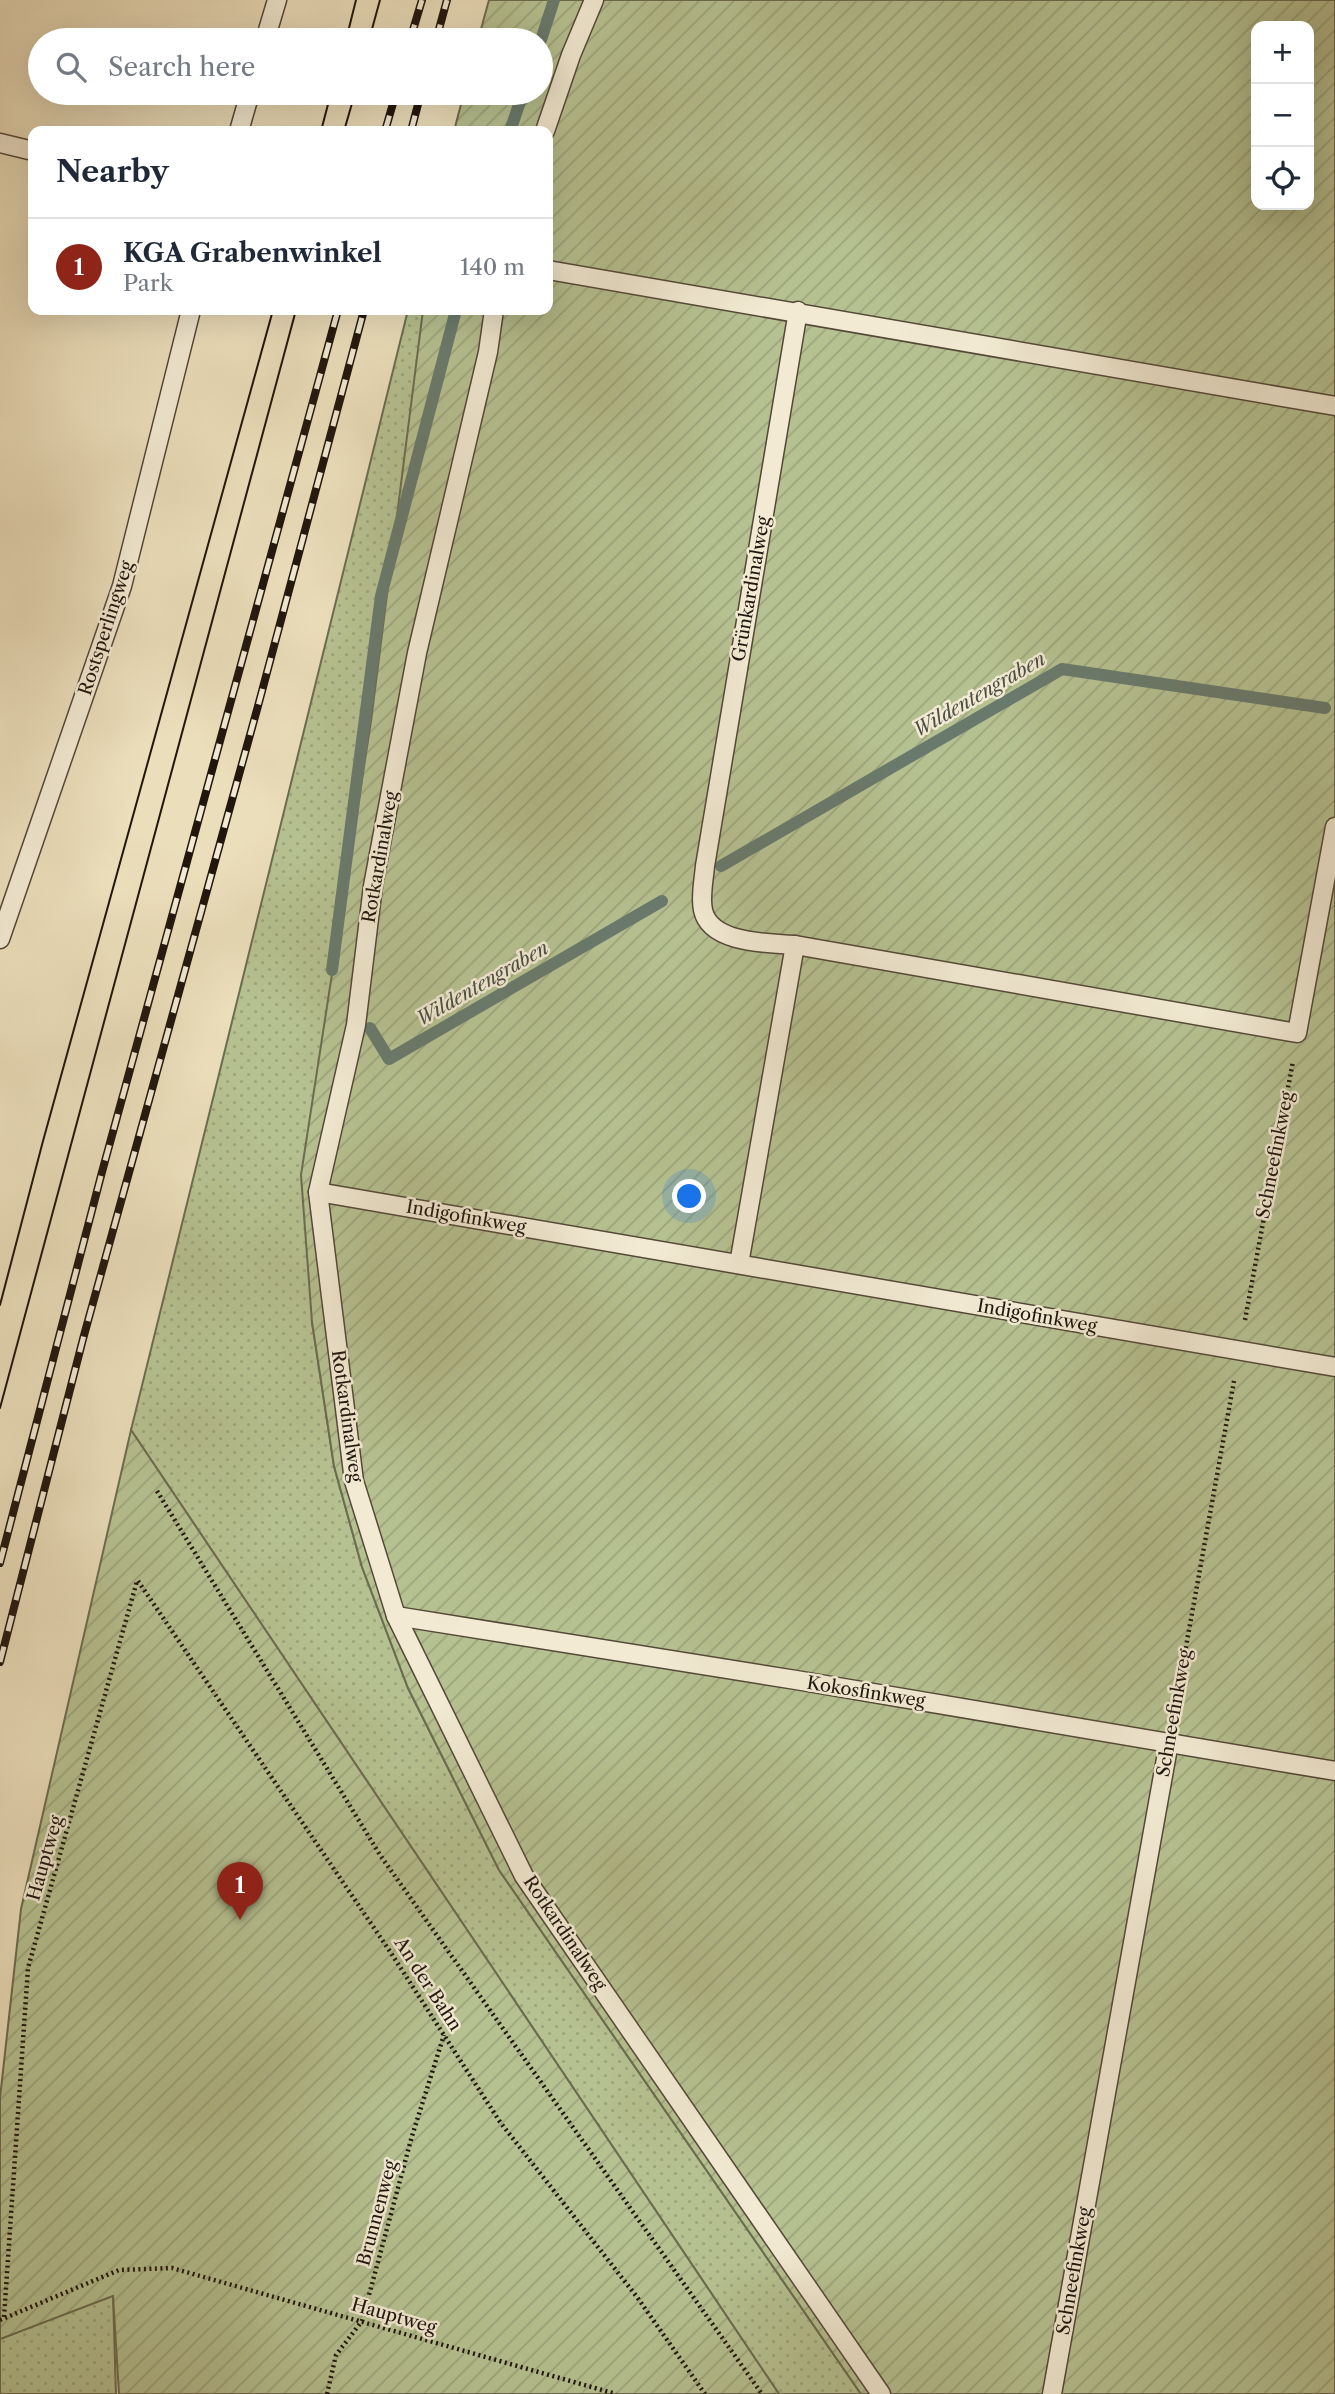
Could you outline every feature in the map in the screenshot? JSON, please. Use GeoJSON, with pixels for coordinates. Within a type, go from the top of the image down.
{"type":"FeatureCollection","features":[{"type":"Feature","properties":{"kind":"lane"},"geometry":{"type":"LineString","coordinates":[[269,28],[277,0]]}},
{"type":"Feature","properties":{"kind":"lane"},"geometry":{"type":"LineString","coordinates":[[547,126],[571,55],[594,0]]}},
{"type":"Feature","properties":{"kind":"lane"},"geometry":{"type":"LineString","coordinates":[[240,126],[247,105]]}},
{"type":"Feature","properties":{"kind":"lane"},"geometry":{"type":"LineString","coordinates":[[0,143],[28,151]]}},
{"type":"Feature","properties":{"kind":"lane"},"geometry":{"type":"LineString","coordinates":[[553,271],[1335,406]]}},
{"type":"Feature","properties":{"kind":"lane","name":"Grünkardinalweg"},"geometry":{"type":"LineString","coordinates":[[795,945],[736,940],[713,926],[703,911],[705,866],[798,312]]}},
{"type":"Feature","properties":{"kind":"lane","name":"Rostsperlingweg"},"geometry":{"type":"LineString","coordinates":[[0,939],[122,586],[190,315]]}},
{"type":"Feature","properties":{"kind":"lane","name":"Rotkardinalweg"},"geometry":{"type":"LineString","coordinates":[[493,315],[488,352],[417,653],[373,887],[356,1025],[318,1192],[354,1481],[396,1616],[524,1875],[881,2394]]}},
{"type":"Feature","properties":{"kind":"lane"},"geometry":{"type":"LineString","coordinates":[[739,1264],[795,945],[1297,1033],[1327,926],[1335,827]]}},
{"type":"Feature","properties":{"kind":"lane","name":"Indigofinkweg"},"geometry":{"type":"LineString","coordinates":[[318,1192],[1335,1367]]}},
{"type":"Feature","properties":{"kind":"lane","name":"Kokosfinkweg"},"geometry":{"type":"LineString","coordinates":[[396,1616],[1335,1770]]}},
{"type":"Feature","properties":{"kind":"lane","name":"Schneefinkweg"},"geometry":{"type":"LineString","coordinates":[[1052,2394],[1169,1742]]}},
{"type":"Feature","properties":{"kind":"path","name":"Schneefinkweg"},"geometry":{"type":"LineString","coordinates":[[1169,1742],[1297,1033]]}},
{"type":"Feature","properties":{"kind":"path"},"geometry":{"type":"LineString","coordinates":[[157,1491],[380,1855],[762,2394]]}},
{"type":"Feature","properties":{"kind":"path","name":"An der Bahn"},"geometry":{"type":"LineString","coordinates":[[138,1581],[444,2034],[500,2122],[637,2297],[705,2394]]}},
{"type":"Feature","properties":{"kind":"path","name":"Hauptweg"},"geometry":{"type":"LineString","coordinates":[[138,1581],[28,1968],[2,2319],[119,2270],[172,2268],[616,2394]]}},
{"type":"Feature","properties":{"kind":"path","name":"Brunnenweg"},"geometry":{"type":"LineString","coordinates":[[327,2394],[336,2355],[362,2321],[412,2136],[444,2034]]}},
{"type":"Feature","properties":{"kind":"green space"},"geometry":{"type":"Polygon","coordinates":[[[489,0],[1335,0],[1335,2394],[861,2394],[499,1870],[408,1688],[362,1567],[334,1466],[312,1322],[301,1175],[371,721],[422,315],[553,315],[553,126],[455,126],[461,105],[553,105],[553,28],[481,28],[489,0]]]}},
{"type":"Feature","properties":{"kind":"green space"},"geometry":{"type":"Polygon","coordinates":[[[407,315],[466,315],[312,1322],[334,1466],[362,1567],[408,1688],[499,1870],[861,2394],[779,2394],[131,1430],[407,315]]]}},
{"type":"Feature","properties":{"kind":"green space"},"geometry":{"type":"Polygon","coordinates":[[[131,1430],[779,2394],[119,2394],[113,2296],[0,2339],[0,2098],[21,1909],[131,1430]]]}},
{"type":"Feature","properties":{"kind":"green space"},"geometry":{"type":"Polygon","coordinates":[[[113,2295],[116,2394],[0,2394],[0,2339],[113,2295]]]}},
{"type":"Feature","properties":{"kind":"waterway","name":"Wildentengraben"},"geometry":{"type":"LineString","coordinates":[[545,28],[554,0]]}},
{"type":"Feature","properties":{"kind":"waterway","name":"Wildentengraben"},"geometry":{"type":"LineString","coordinates":[[512,126],[519,105]]}},
{"type":"Feature","properties":{"kind":"waterway"},"geometry":{"type":"LineString","coordinates":[[332,970],[381,596],[455,315]]}},
{"type":"Feature","properties":{"kind":"waterway","name":"Wildentengraben"},"geometry":{"type":"LineString","coordinates":[[721,866],[1062,669],[1325,708]]}},
{"type":"Feature","properties":{"kind":"waterway","name":"Wildentengraben"},"geometry":{"type":"LineString","coordinates":[[370,1028],[389,1059],[662,901]]}},
{"type":"Feature","properties":{"kind":"tram line"},"geometry":{"type":"LineString","coordinates":[[349,28],[356,0]]}},
{"type":"Feature","properties":{"kind":"tram line"},"geometry":{"type":"LineString","coordinates":[[372,28],[380,0]]}},
{"type":"Feature","properties":{"kind":"tram line"},"geometry":{"type":"LineString","coordinates":[[322,126],[328,105]]}},
{"type":"Feature","properties":{"kind":"tram line"},"geometry":{"type":"LineString","coordinates":[[345,126],[352,105]]}},
{"type":"Feature","properties":{"kind":"tram line"},"geometry":{"type":"LineString","coordinates":[[0,1305],[272,315]]}},
{"type":"Feature","properties":{"kind":"tram line"},"geometry":{"type":"LineString","coordinates":[[0,1408],[295,315]]}},
{"type":"Feature","properties":{"kind":"railway"},"geometry":{"type":"LineString","coordinates":[[414,28],[422,0]]}},
{"type":"Feature","properties":{"kind":"railway"},"geometry":{"type":"LineString","coordinates":[[439,28],[447,0]]}},
{"type":"Feature","properties":{"kind":"railway"},"geometry":{"type":"LineString","coordinates":[[386,126],[393,105]]}},
{"type":"Feature","properties":{"kind":"railway"},"geometry":{"type":"LineString","coordinates":[[412,126],[418,105]]}},
{"type":"Feature","properties":{"kind":"railway"},"geometry":{"type":"LineString","coordinates":[[0,1563],[102,1172],[337,315]]}},
{"type":"Feature","properties":{"kind":"railway"},"geometry":{"type":"LineString","coordinates":[[0,1662],[83,1339],[363,315]]}},
{"type":"Feature","properties":{"kind":"place","name":"KGA Grabenwinkel"},"geometry":{"type":"Point","coordinates":[240,1920]}}]}
